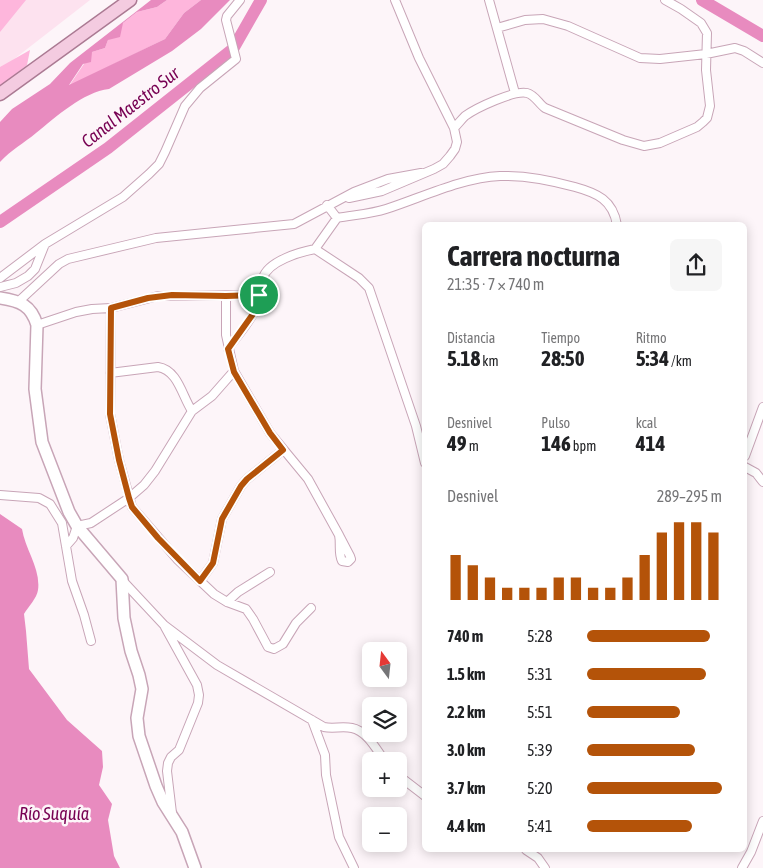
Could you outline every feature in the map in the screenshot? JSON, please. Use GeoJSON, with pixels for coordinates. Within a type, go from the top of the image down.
{"type":"FeatureCollection","features":[{"type":"Feature","properties":{"kind":"main road"},"geometry":{"type":"LineString","coordinates":[[0,94],[130,0]]}},
{"type":"Feature","properties":{"kind":"street"},"geometry":{"type":"LineString","coordinates":[[0,278],[45,244],[123,197],[159,164],[184,106],[190,98],[236,59],[226,20],[240,0]]}},
{"type":"Feature","properties":{"kind":"street"},"geometry":{"type":"LineString","coordinates":[[18,302],[58,264],[83,254],[156,238],[287,226],[354,192],[388,179],[434,169],[442,164],[455,149],[457,142],[454,128],[419,58],[396,0]]}},
{"type":"Feature","properties":{"kind":"street"},"geometry":{"type":"LineString","coordinates":[[489,0],[515,93]]}},
{"type":"Feature","properties":{"kind":"street"},"geometry":{"type":"LineString","coordinates":[[454,128],[464,117],[472,112],[515,93],[529,94],[545,108],[623,140],[644,146],[652,145],[697,127],[707,118],[710,106],[707,80],[707,33],[705,27],[692,16],[665,0]]}},
{"type":"Feature","properties":{"kind":"street"},"geometry":{"type":"LineString","coordinates":[[498,28],[525,20],[543,19],[568,26],[640,58],[660,59],[706,54],[734,48],[744,51],[763,63]]}},
{"type":"Feature","properties":{"kind":"street"},"geometry":{"type":"LineString","coordinates":[[228,349],[253,314],[263,276],[267,270],[288,257],[315,249],[337,218],[384,210],[430,193],[476,180],[499,176],[527,176],[590,191],[603,197],[616,222]]}},
{"type":"Feature","properties":{"kind":"street"},"geometry":{"type":"LineString","coordinates":[[327,205],[337,218]]}},
{"type":"Feature","properties":{"kind":"street"},"geometry":{"type":"LineString","coordinates":[[0,286],[16,283],[28,276],[35,269],[45,244]]}},
{"type":"Feature","properties":{"kind":"street"},"geometry":{"type":"LineString","coordinates":[[315,249],[359,278],[369,288],[416,426],[422,451]]}},
{"type":"Feature","properties":{"kind":"street"},"geometry":{"type":"LineString","coordinates":[[36,325],[85,310],[111,308],[158,296],[259,295]]}},
{"type":"Feature","properties":{"kind":"street"},"geometry":{"type":"LineString","coordinates":[[226,296],[226,336],[234,372],[270,433],[308,479],[339,535]]}},
{"type":"Feature","properties":{"kind":"street"},"geometry":{"type":"LineString","coordinates":[[0,298],[18,302],[30,310],[36,325],[35,389],[41,437],[69,512],[77,526],[164,626],[217,665],[324,727],[332,729],[350,727],[360,730],[378,752]]}},
{"type":"Feature","properties":{"kind":"street"},"geometry":{"type":"LineString","coordinates":[[111,308],[110,414],[119,460],[132,507],[158,538],[214,594],[226,602],[246,609],[268,647],[274,649],[283,644],[296,623],[311,608]]}},
{"type":"Feature","properties":{"kind":"street"},"geometry":{"type":"LineString","coordinates":[[110,373],[158,367],[170,370],[192,411]]}},
{"type":"Feature","properties":{"kind":"street"},"geometry":{"type":"LineString","coordinates":[[77,526],[91,523],[129,498],[144,485],[155,471],[192,411],[212,396],[234,372]]}},
{"type":"Feature","properties":{"kind":"street"},"geometry":{"type":"LineString","coordinates":[[747,450],[763,406]]}},
{"type":"Feature","properties":{"kind":"street"},"geometry":{"type":"LineString","coordinates":[[200,581],[213,563],[222,519],[241,486],[283,450]]}},
{"type":"Feature","properties":{"kind":"street"},"geometry":{"type":"LineString","coordinates":[[747,468],[756,473],[763,482]]}},
{"type":"Feature","properties":{"kind":"street"},"geometry":{"type":"LineString","coordinates":[[0,495],[18,498],[39,498],[50,504],[62,523],[72,581],[91,641]]}},
{"type":"Feature","properties":{"kind":"street"},"geometry":{"type":"LineString","coordinates":[[66,546],[73,538],[77,526]]}},
{"type":"Feature","properties":{"kind":"street"},"geometry":{"type":"LineString","coordinates":[[226,602],[238,592],[270,572]]}},
{"type":"Feature","properties":{"kind":"street"},"geometry":{"type":"LineString","coordinates":[[122,579],[124,618],[142,689],[137,727],[156,786],[163,802],[182,832],[195,868]]}},
{"type":"Feature","properties":{"kind":"street"},"geometry":{"type":"LineString","coordinates":[[164,626],[197,685],[199,695],[198,703],[179,750],[171,757],[166,771],[172,815]]}},
{"type":"Feature","properties":{"kind":"street"},"geometry":{"type":"LineString","coordinates":[[312,720],[325,755],[326,775],[339,837],[354,868]]}},
{"type":"Feature","properties":{"kind":"street"},"geometry":{"type":"LineString","coordinates":[[407,782],[422,794]]}},
{"type":"Feature","properties":{"kind":"street"},"geometry":{"type":"LineString","coordinates":[[742,868],[751,852],[763,821]]}},
{"type":"Feature","properties":{"kind":"street"},"geometry":{"type":"LineString","coordinates":[[529,852],[538,858],[544,868]]}},
{"type":"Feature","properties":{"kind":"shaded area"},"geometry":{"type":"Polygon","coordinates":[[[0,0],[26,0],[0,32],[0,0]]]}},
{"type":"Feature","properties":{"kind":"shaded area"},"geometry":{"type":"Polygon","coordinates":[[[11,0],[90,0],[0,70],[0,15],[11,0]]]}},
{"type":"Feature","properties":{"kind":"shaded area"},"geometry":{"type":"Polygon","coordinates":[[[167,0],[201,0],[184,13],[165,39],[69,86],[92,52],[105,48],[108,40],[123,23],[137,12],[157,7],[167,0]]]}},
{"type":"Feature","properties":{"kind":"shaded area"},"geometry":{"type":"Polygon","coordinates":[[[30,50],[27,65],[0,87],[0,67],[30,50]]]}},
{"type":"Feature","properties":{"kind":"water"},"geometry":{"type":"Polygon","coordinates":[[[151,0],[167,0],[157,7],[137,12],[123,23],[120,37],[108,40],[105,48],[92,52],[91,62],[83,64],[69,85],[165,39],[184,13],[201,0],[230,0],[201,29],[172,51],[109,89],[89,95],[70,106],[0,162],[0,122],[12,109],[50,84],[70,63],[151,0]]]}},
{"type":"Feature","properties":{"kind":"water","name":"Río Suquía"},"geometry":{"type":"Polygon","coordinates":[[[0,514],[22,529],[37,574],[38,590],[24,614],[29,669],[67,720],[102,751],[103,767],[99,785],[112,804],[108,820],[114,856],[120,868],[0,868],[0,514]]]}},
{"type":"Feature","properties":{"kind":"waterway","name":"Canal Maestro Sur"},"geometry":{"type":"LineString","coordinates":[[0,222],[108,148],[233,49],[261,0]]}},
{"type":"Feature","properties":{"kind":"waterway","name":"Canal Maestro Sur"},"geometry":{"type":"LineString","coordinates":[[702,0],[763,36]]}},
{"type":"Feature","properties":{"kind":"route"},"geometry":{"type":"LineString","coordinates":[[259,295],[253,314],[228,349],[234,372],[270,433],[283,450],[241,486],[222,519],[213,563],[200,581],[158,538],[132,507],[129,498],[110,414],[111,308],[158,296],[259,295]]}}]}
